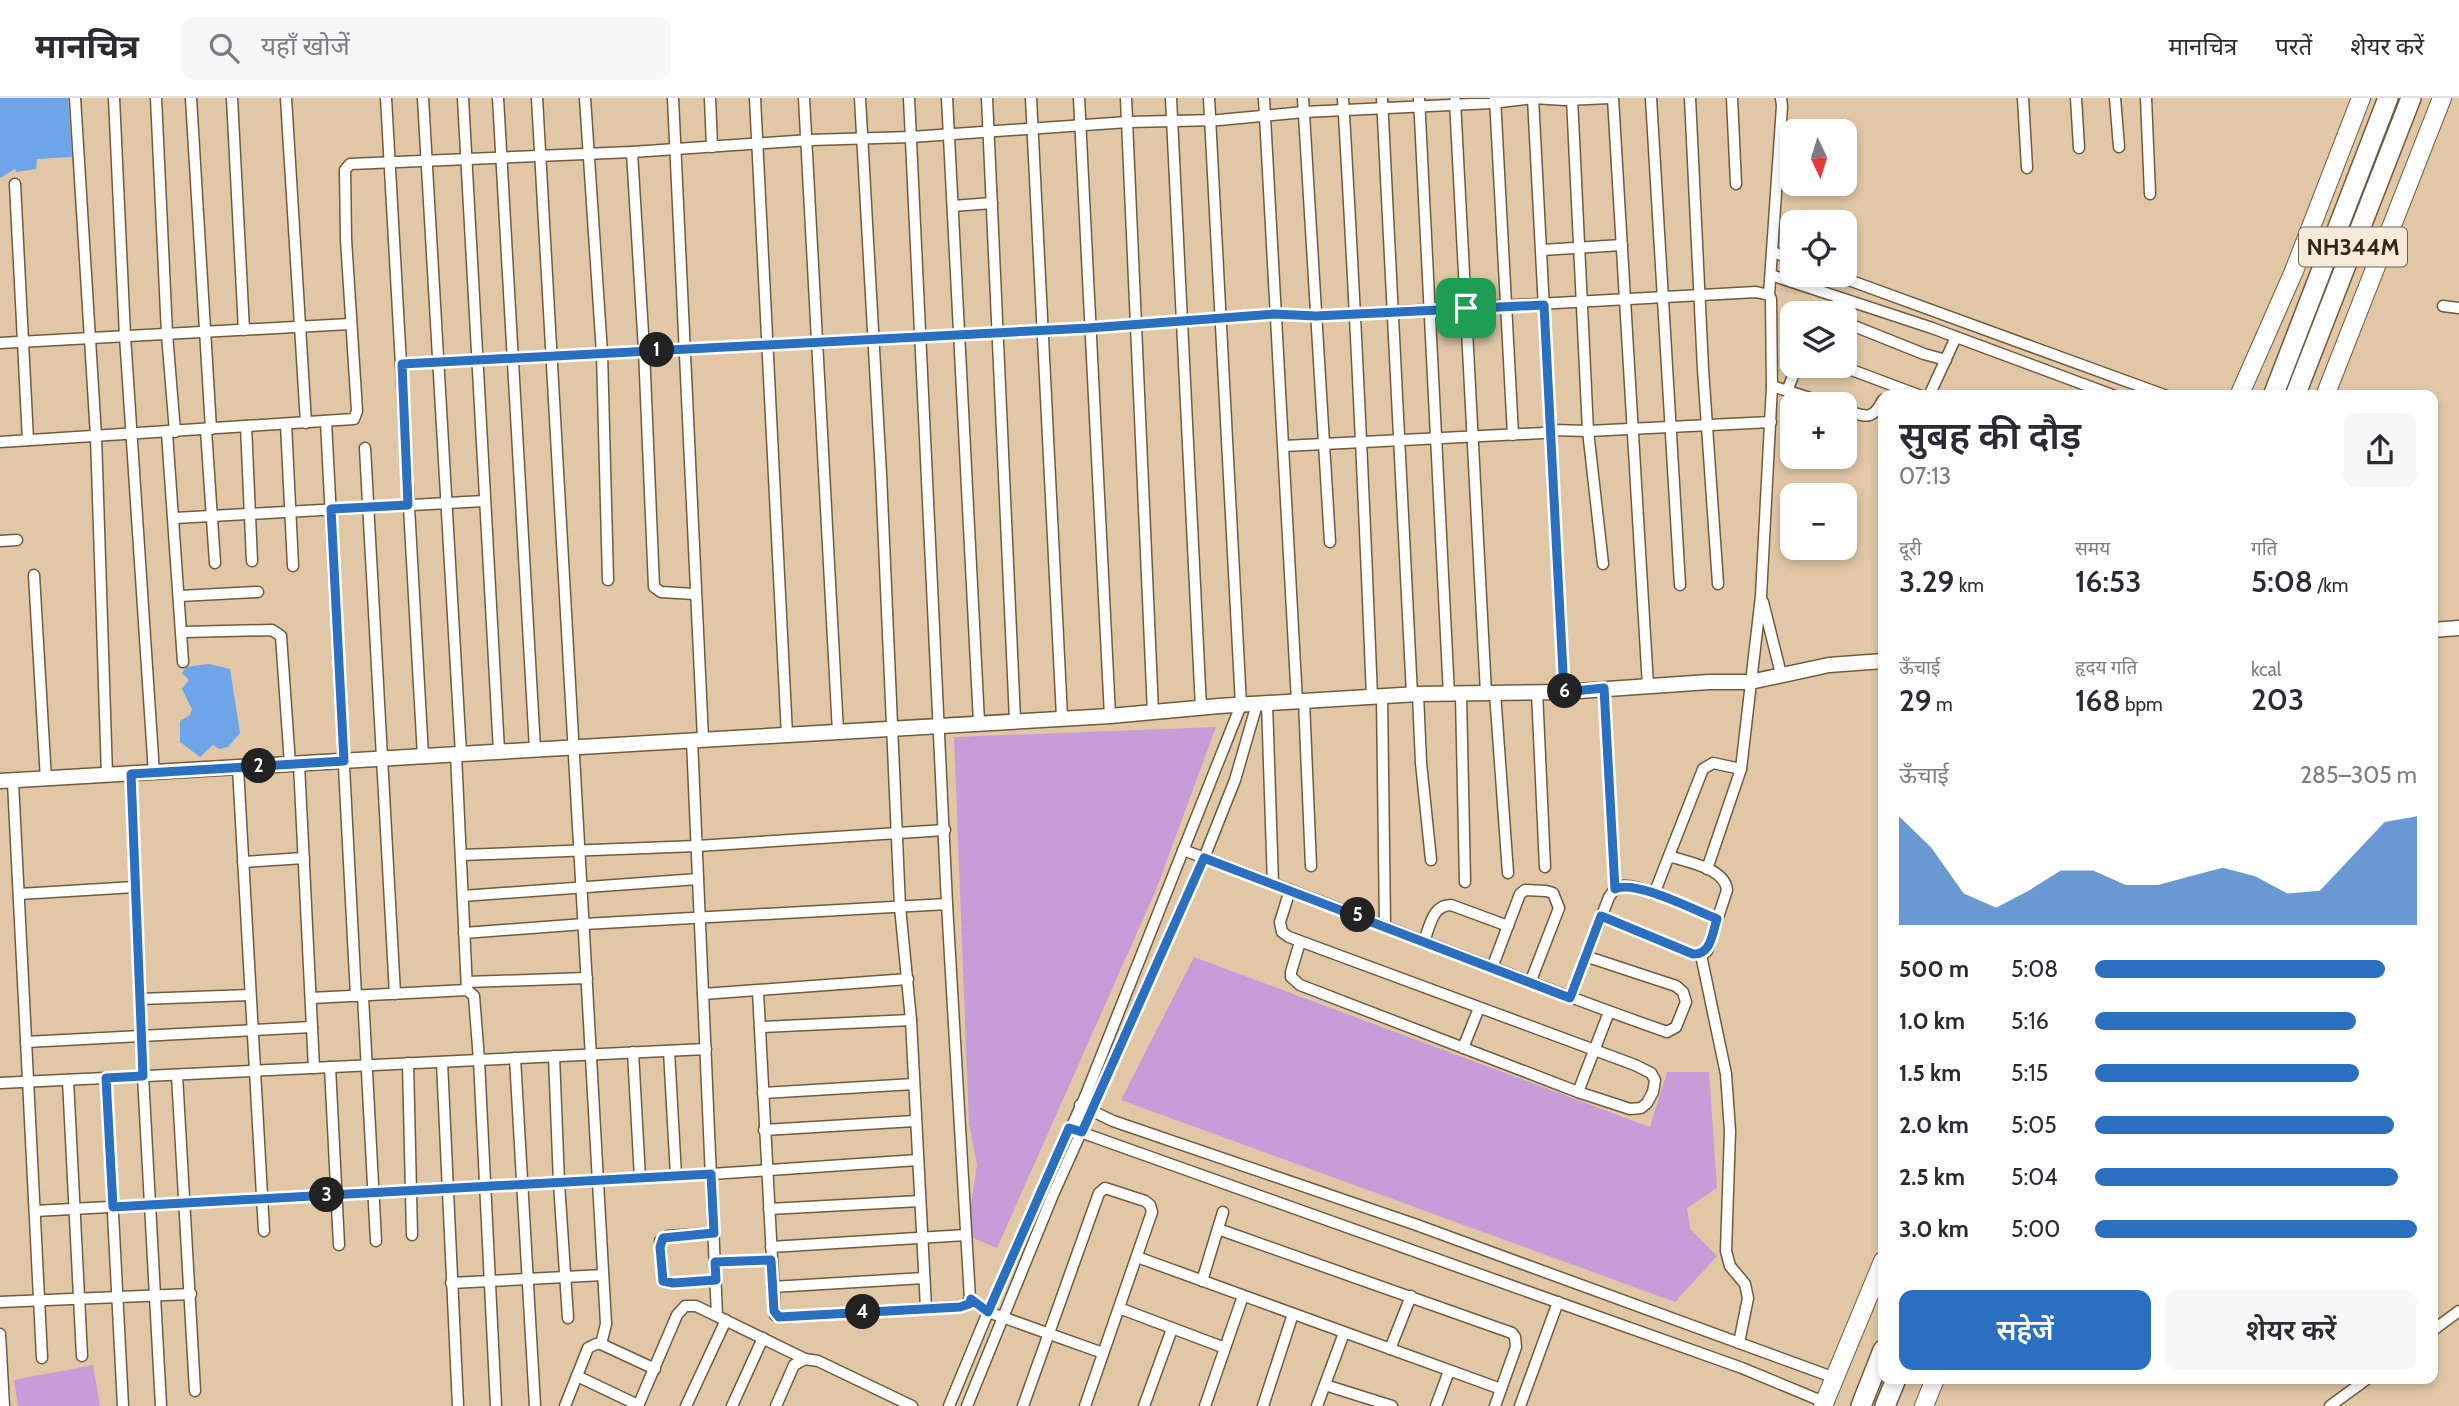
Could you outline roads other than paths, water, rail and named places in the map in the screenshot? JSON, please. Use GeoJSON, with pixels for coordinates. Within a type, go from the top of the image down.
{"type":"FeatureCollection","features":[{"type":"Feature","properties":{"kind":"highway","name":"NH344M"},"geometry":{"type":"LineString","coordinates":[[2275,390],[2388,98]]}},
{"type":"Feature","properties":{"kind":"highway","name":"NH344M"},"geometry":{"type":"LineString","coordinates":[[2297,390],[2411,98]]}},
{"type":"Feature","properties":{"kind":"highway"},"geometry":{"type":"LineString","coordinates":[[1861,1406],[1878,1363]]}},
{"type":"Feature","properties":{"kind":"highway"},"geometry":{"type":"LineString","coordinates":[[1885,1406],[1894,1384]]}},
{"type":"Feature","properties":{"kind":"main road"},"geometry":{"type":"LineString","coordinates":[[2242,390],[2299,260],[2361,98]]}},
{"type":"Feature","properties":{"kind":"main road"},"geometry":{"type":"LineString","coordinates":[[2327,390],[2442,98]]}},
{"type":"Feature","properties":{"kind":"main road"},"geometry":{"type":"LineString","coordinates":[[1824,1404],[1878,1273]]}},
{"type":"Feature","properties":{"kind":"main road"},"geometry":{"type":"LineString","coordinates":[[1924,1406],[1933,1384]]}},
{"type":"Feature","properties":{"kind":"street"},"geometry":{"type":"LineString","coordinates":[[75,98],[96,436],[107,775]]}},
{"type":"Feature","properties":{"kind":"street"},"geometry":{"type":"LineString","coordinates":[[114,98],[125,337],[154,773]]}},
{"type":"Feature","properties":{"kind":"street"},"geometry":{"type":"LineString","coordinates":[[156,98],[183,662]]}},
{"type":"Feature","properties":{"kind":"street"},"geometry":{"type":"LineString","coordinates":[[191,98],[215,563]]}},
{"type":"Feature","properties":{"kind":"street"},"geometry":{"type":"LineString","coordinates":[[232,98],[244,330]]}},
{"type":"Feature","properties":{"kind":"street"},"geometry":{"type":"LineString","coordinates":[[286,98],[306,423]]}},
{"type":"Feature","properties":{"kind":"street"},"geometry":{"type":"LineString","coordinates":[[386,98],[423,756]]}},
{"type":"Feature","properties":{"kind":"street"},"geometry":{"type":"LineString","coordinates":[[423,98],[439,362],[464,933],[467,986],[474,996],[480,1060],[496,1406]]}},
{"type":"Feature","properties":{"kind":"street"},"geometry":{"type":"LineString","coordinates":[[463,98],[499,751]]}},
{"type":"Feature","properties":{"kind":"street"},"geometry":{"type":"LineString","coordinates":[[498,98],[535,749]]}},
{"type":"Feature","properties":{"kind":"street"},"geometry":{"type":"LineString","coordinates":[[537,98],[606,1324],[601,1344]]}},
{"type":"Feature","properties":{"kind":"street"},"geometry":{"type":"LineString","coordinates":[[585,98],[602,353],[608,580]]}},
{"type":"Feature","properties":{"kind":"street"},"geometry":{"type":"LineString","coordinates":[[673,98],[694,594],[698,879],[715,1262],[722,1318],[686,1406]]}},
{"type":"Feature","properties":{"kind":"street"},"geometry":{"type":"LineString","coordinates":[[710,98],[712,147]]}},
{"type":"Feature","properties":{"kind":"street"},"geometry":{"type":"LineString","coordinates":[[755,98],[787,735]]}},
{"type":"Feature","properties":{"kind":"street"},"geometry":{"type":"LineString","coordinates":[[804,98],[838,732]]}},
{"type":"Feature","properties":{"kind":"street"},"geometry":{"type":"LineString","coordinates":[[860,98],[900,907],[911,1020],[926,1308]]}},
{"type":"Feature","properties":{"kind":"street"},"geometry":{"type":"LineString","coordinates":[[758,991],[774,1311],[779,1317],[965,1306],[971,1299],[947,904],[909,98]]}},
{"type":"Feature","properties":{"kind":"street"},"geometry":{"type":"LineString","coordinates":[[947,98],[979,722]]}},
{"type":"Feature","properties":{"kind":"street"},"geometry":{"type":"LineString","coordinates":[[987,98],[1015,719]]}},
{"type":"Feature","properties":{"kind":"street"},"geometry":{"type":"LineString","coordinates":[[1031,98],[1062,718]]}},
{"type":"Feature","properties":{"kind":"street"},"geometry":{"type":"LineString","coordinates":[[1079,98],[1111,716]]}},
{"type":"Feature","properties":{"kind":"street"},"geometry":{"type":"LineString","coordinates":[[1126,98],[1153,712]]}},
{"type":"Feature","properties":{"kind":"street"},"geometry":{"type":"LineString","coordinates":[[1171,98],[1201,708]]}},
{"type":"Feature","properties":{"kind":"street"},"geometry":{"type":"LineString","coordinates":[[967,1406],[1052,1197],[1082,1132],[1086,1108],[1241,705],[1209,98]]}},
{"type":"Feature","properties":{"kind":"street"},"geometry":{"type":"LineString","coordinates":[[1264,98],[1274,314],[1311,866]]}},
{"type":"Feature","properties":{"kind":"street"},"geometry":{"type":"LineString","coordinates":[[1303,98],[1330,542]]}},
{"type":"Feature","properties":{"kind":"street"},"geometry":{"type":"LineString","coordinates":[[1343,98],[1353,314],[1377,697],[1385,926]]}},
{"type":"Feature","properties":{"kind":"street"},"geometry":{"type":"LineString","coordinates":[[1533,98],[1564,692]]}},
{"type":"Feature","properties":{"kind":"street"},"geometry":{"type":"LineString","coordinates":[[0,442],[351,420],[356,416],[345,170],[350,164],[632,152],[1128,122],[1210,120],[1344,111],[1382,103],[1612,98],[1648,686]]}},
{"type":"Feature","properties":{"kind":"street"},"geometry":{"type":"LineString","coordinates":[[1651,98],[1680,584]]}},
{"type":"Feature","properties":{"kind":"street"},"geometry":{"type":"LineString","coordinates":[[1690,98],[1703,369],[1718,584]]}},
{"type":"Feature","properties":{"kind":"street"},"geometry":{"type":"LineString","coordinates":[[1732,98],[1736,184]]}},
{"type":"Feature","properties":{"kind":"street"},"geometry":{"type":"LineString","coordinates":[[1707,869],[1741,769],[1761,596],[1773,386],[1769,295],[1781,98]]}},
{"type":"Feature","properties":{"kind":"street"},"geometry":{"type":"LineString","coordinates":[[2023,98],[2027,168]]}},
{"type":"Feature","properties":{"kind":"street"},"geometry":{"type":"LineString","coordinates":[[2076,98],[2080,148]]}},
{"type":"Feature","properties":{"kind":"street"},"geometry":{"type":"LineString","coordinates":[[2115,98],[2119,147]]}},
{"type":"Feature","properties":{"kind":"street"},"geometry":{"type":"LineString","coordinates":[[2146,98],[2150,194]]}},
{"type":"Feature","properties":{"kind":"street"},"geometry":{"type":"LineString","coordinates":[[1572,99],[1588,431],[1603,564]]}},
{"type":"Feature","properties":{"kind":"street"},"geometry":{"type":"LineString","coordinates":[[1495,100],[1513,435]]}},
{"type":"Feature","properties":{"kind":"street"},"geometry":{"type":"LineString","coordinates":[[1455,101],[1490,693],[1508,873]]}},
{"type":"Feature","properties":{"kind":"street"},"geometry":{"type":"LineString","coordinates":[[1419,102],[1465,881]]}},
{"type":"Feature","properties":{"kind":"street"},"geometry":{"type":"LineString","coordinates":[[1382,103],[1415,695],[1432,860]]}},
{"type":"Feature","properties":{"kind":"street"},"geometry":{"type":"LineString","coordinates":[[632,152],[654,587],[661,592],[694,594]]}},
{"type":"Feature","properties":{"kind":"street"},"geometry":{"type":"LineString","coordinates":[[15,184],[28,440]]}},
{"type":"Feature","properties":{"kind":"street"},"geometry":{"type":"LineString","coordinates":[[953,206],[992,203]]}},
{"type":"Feature","properties":{"kind":"street"},"geometry":{"type":"LineString","coordinates":[[1542,250],[1622,245]]}},
{"type":"Feature","properties":{"kind":"street"},"geometry":{"type":"LineString","coordinates":[[1773,252],[1780,255]]}},
{"type":"Feature","properties":{"kind":"street"},"geometry":{"type":"LineString","coordinates":[[1771,275],[1956,337],[2099,390]]}},
{"type":"Feature","properties":{"kind":"street"},"geometry":{"type":"LineString","coordinates":[[1857,283],[2151,390]]}},
{"type":"Feature","properties":{"kind":"street"},"geometry":{"type":"LineString","coordinates":[[402,364],[1089,328],[1274,314],[1316,316],[1756,292],[1769,295]]}},
{"type":"Feature","properties":{"kind":"street"},"geometry":{"type":"LineString","coordinates":[[2443,306],[2459,308]]}},
{"type":"Feature","properties":{"kind":"street"},"geometry":{"type":"LineString","coordinates":[[0,344],[350,324]]}},
{"type":"Feature","properties":{"kind":"street"},"geometry":{"type":"LineString","coordinates":[[1857,327],[1946,360]]}},
{"type":"Feature","properties":{"kind":"street"},"geometry":{"type":"LineString","coordinates":[[1932,390],[1956,337]]}},
{"type":"Feature","properties":{"kind":"street"},"geometry":{"type":"LineString","coordinates":[[1857,372],[1906,390]]}},
{"type":"Feature","properties":{"kind":"street"},"geometry":{"type":"LineString","coordinates":[[1787,391],[1792,378]]}},
{"type":"Feature","properties":{"kind":"street"},"geometry":{"type":"LineString","coordinates":[[1888,390],[1891,384]]}},
{"type":"Feature","properties":{"kind":"street"},"geometry":{"type":"LineString","coordinates":[[1773,386],[1790,392]]}},
{"type":"Feature","properties":{"kind":"street"},"geometry":{"type":"LineString","coordinates":[[1857,414],[1871,416],[1878,409]]}},
{"type":"Feature","properties":{"kind":"street"},"geometry":{"type":"LineString","coordinates":[[326,422],[344,761],[360,996],[368,1066],[376,1241]]}},
{"type":"Feature","properties":{"kind":"street"},"geometry":{"type":"LineString","coordinates":[[1284,446],[1513,435],[1551,430],[1588,431],[1771,422]]}},
{"type":"Feature","properties":{"kind":"street"},"geometry":{"type":"LineString","coordinates":[[286,424],[293,566]]}},
{"type":"Feature","properties":{"kind":"street"},"geometry":{"type":"LineString","coordinates":[[246,426],[252,561]]}},
{"type":"Feature","properties":{"kind":"street"},"geometry":{"type":"LineString","coordinates":[[365,448],[396,994]]}},
{"type":"Feature","properties":{"kind":"street"},"geometry":{"type":"LineString","coordinates":[[175,518],[484,501]]}},
{"type":"Feature","properties":{"kind":"street"},"geometry":{"type":"LineString","coordinates":[[0,541],[17,540]]}},
{"type":"Feature","properties":{"kind":"street"},"geometry":{"type":"LineString","coordinates":[[34,575],[46,780]]}},
{"type":"Feature","properties":{"kind":"street"},"geometry":{"type":"LineString","coordinates":[[180,596],[258,592]]}},
{"type":"Feature","properties":{"kind":"street"},"geometry":{"type":"LineString","coordinates":[[1761,596],[1781,674]]}},
{"type":"Feature","properties":{"kind":"street"},"geometry":{"type":"LineString","coordinates":[[2438,630],[2459,628]]}},
{"type":"Feature","properties":{"kind":"street"},"geometry":{"type":"LineString","coordinates":[[183,632],[272,630],[281,636],[304,858],[314,1068]]}},
{"type":"Feature","properties":{"kind":"street"},"geometry":{"type":"LineString","coordinates":[[42,1358],[19,894],[7,781],[893,729],[1015,719],[1111,716],[1377,697],[1564,692],[1749,682],[1829,665],[1878,662]]}},
{"type":"Feature","properties":{"kind":"street"},"geometry":{"type":"LineString","coordinates":[[1604,688],[1615,889]]}},
{"type":"Feature","properties":{"kind":"street"},"geometry":{"type":"LineString","coordinates":[[1537,691],[1545,867]]}},
{"type":"Feature","properties":{"kind":"street"},"geometry":{"type":"LineString","coordinates":[[949,1406],[1069,1128],[1086,1108],[1204,858],[1262,704]]}},
{"type":"Feature","properties":{"kind":"street"},"geometry":{"type":"LineString","coordinates":[[1262,704],[1273,884]]}},
{"type":"Feature","properties":{"kind":"street"},"geometry":{"type":"LineString","coordinates":[[1654,894],[1703,769],[1713,763],[1741,769]]}},
{"type":"Feature","properties":{"kind":"street"},"geometry":{"type":"LineString","coordinates":[[238,768],[264,1231]]}},
{"type":"Feature","properties":{"kind":"street"},"geometry":{"type":"LineString","coordinates":[[131,774],[149,1205],[161,1406]]}},
{"type":"Feature","properties":{"kind":"street"},"geometry":{"type":"LineString","coordinates":[[461,855],[697,846],[945,830]]}},
{"type":"Feature","properties":{"kind":"street"},"geometry":{"type":"LineString","coordinates":[[1183,850],[1570,998],[1667,1031],[1676,1027],[1686,1002],[1683,992],[1676,986],[1585,956]]}},
{"type":"Feature","properties":{"kind":"street"},"geometry":{"type":"LineString","coordinates":[[1601,916],[1693,954],[1707,951],[1727,890],[1726,883],[1707,869],[1669,856]]}},
{"type":"Feature","properties":{"kind":"street"},"geometry":{"type":"LineString","coordinates":[[243,862],[304,858]]}},
{"type":"Feature","properties":{"kind":"street"},"geometry":{"type":"LineString","coordinates":[[463,896],[698,879]]}},
{"type":"Feature","properties":{"kind":"street"},"geometry":{"type":"LineString","coordinates":[[1570,998],[1609,897],[1620,886],[1654,894],[1717,919]]}},
{"type":"Feature","properties":{"kind":"street"},"geometry":{"type":"LineString","coordinates":[[19,894],[135,887]]}},
{"type":"Feature","properties":{"kind":"street"},"geometry":{"type":"LineString","coordinates":[[1290,890],[1280,922],[1280,928],[1289,937],[1651,1073],[1655,1080],[1653,1092],[1641,1108],[1630,1109],[1463,1048],[1294,981],[1291,972],[1300,942]]}},
{"type":"Feature","properties":{"kind":"street"},"geometry":{"type":"LineString","coordinates":[[1492,968],[1518,899],[1525,890],[1546,891],[1556,896],[1559,908],[1530,983]]}},
{"type":"Feature","properties":{"kind":"street"},"geometry":{"type":"LineString","coordinates":[[464,933],[947,904]]}},
{"type":"Feature","properties":{"kind":"street"},"geometry":{"type":"LineString","coordinates":[[1424,942],[1435,913],[1445,905],[1508,926]]}},
{"type":"Feature","properties":{"kind":"street"},"geometry":{"type":"LineString","coordinates":[[1701,954],[1726,1074],[1730,1131],[1726,1251],[1730,1266],[1745,1284],[1748,1298],[1739,1343]]}},
{"type":"Feature","properties":{"kind":"street"},"geometry":{"type":"LineString","coordinates":[[311,998],[396,994],[587,978]]}},
{"type":"Feature","properties":{"kind":"street"},"geometry":{"type":"LineString","coordinates":[[703,994],[908,979]]}},
{"type":"Feature","properties":{"kind":"street"},"geometry":{"type":"LineString","coordinates":[[140,999],[250,995]]}},
{"type":"Feature","properties":{"kind":"street"},"geometry":{"type":"LineString","coordinates":[[1463,1048],[1479,1008]]}},
{"type":"Feature","properties":{"kind":"street"},"geometry":{"type":"LineString","coordinates":[[1578,1091],[1596,1051],[1609,1012]]}},
{"type":"Feature","properties":{"kind":"street"},"geometry":{"type":"LineString","coordinates":[[760,1027],[911,1020]]}},
{"type":"Feature","properties":{"kind":"street"},"geometry":{"type":"LineString","coordinates":[[26,1042],[312,1027]]}},
{"type":"Feature","properties":{"kind":"street"},"geometry":{"type":"LineString","coordinates":[[0,1083],[706,1049]]}},
{"type":"Feature","properties":{"kind":"street"},"geometry":{"type":"LineString","coordinates":[[668,1051],[676,1176]]}},
{"type":"Feature","properties":{"kind":"street"},"geometry":{"type":"LineString","coordinates":[[634,1052],[639,1178]]}},
{"type":"Feature","properties":{"kind":"street"},"geometry":{"type":"LineString","coordinates":[[554,1056],[568,1318]]}},
{"type":"Feature","properties":{"kind":"street"},"geometry":{"type":"LineString","coordinates":[[515,1058],[535,1406]]}},
{"type":"Feature","properties":{"kind":"street"},"geometry":{"type":"LineString","coordinates":[[442,1062],[458,1406]]}},
{"type":"Feature","properties":{"kind":"street"},"geometry":{"type":"LineString","coordinates":[[408,1063],[412,1235]]}},
{"type":"Feature","properties":{"kind":"street"},"geometry":{"type":"LineString","coordinates":[[330,1067],[339,1245]]}},
{"type":"Feature","properties":{"kind":"street"},"geometry":{"type":"LineString","coordinates":[[177,1075],[195,1391]]}},
{"type":"Feature","properties":{"kind":"street"},"geometry":{"type":"LineString","coordinates":[[106,1078],[123,1406]]}},
{"type":"Feature","properties":{"kind":"street"},"geometry":{"type":"LineString","coordinates":[[68,1080],[82,1356]]}},
{"type":"Feature","properties":{"kind":"street"},"geometry":{"type":"LineString","coordinates":[[763,1093],[914,1084]]}},
{"type":"Feature","properties":{"kind":"street"},"geometry":{"type":"LineString","coordinates":[[1086,1108],[1224,1160],[1414,1224],[1835,1377]]}},
{"type":"Feature","properties":{"kind":"street"},"geometry":{"type":"LineString","coordinates":[[764,1130],[915,1121]]}},
{"type":"Feature","properties":{"kind":"street"},"geometry":{"type":"LineString","coordinates":[[1069,1128],[1742,1368],[1824,1404]]}},
{"type":"Feature","properties":{"kind":"street"},"geometry":{"type":"LineString","coordinates":[[35,1211],[918,1160]]}},
{"type":"Feature","properties":{"kind":"street"},"geometry":{"type":"LineString","coordinates":[[1023,1406],[1101,1190],[1111,1189],[1145,1202],[1152,1208],[1152,1212],[1085,1406]]}},
{"type":"Feature","properties":{"kind":"street"},"geometry":{"type":"LineString","coordinates":[[769,1209],[920,1201]]}},
{"type":"Feature","properties":{"kind":"street"},"geometry":{"type":"LineString","coordinates":[[1202,1281],[1223,1212]]}},
{"type":"Feature","properties":{"kind":"street"},"geometry":{"type":"LineString","coordinates":[[1218,1229],[1512,1332],[1516,1337],[1516,1347],[1495,1406]]}},
{"type":"Feature","properties":{"kind":"street"},"geometry":{"type":"LineString","coordinates":[[714,1233],[668,1236],[660,1241],[660,1247],[663,1281],[673,1283],[716,1280]]}},
{"type":"Feature","properties":{"kind":"street"},"geometry":{"type":"LineString","coordinates":[[771,1247],[966,1235]]}},
{"type":"Feature","properties":{"kind":"street"},"geometry":{"type":"LineString","coordinates":[[1137,1257],[1502,1390]]}},
{"type":"Feature","properties":{"kind":"street"},"geometry":{"type":"LineString","coordinates":[[715,1262],[771,1260]]}},
{"type":"Feature","properties":{"kind":"street"},"geometry":{"type":"LineString","coordinates":[[452,1283],[603,1275]]}},
{"type":"Feature","properties":{"kind":"street"},"geometry":{"type":"LineString","coordinates":[[772,1287],[924,1278]]}},
{"type":"Feature","properties":{"kind":"street"},"geometry":{"type":"LineString","coordinates":[[0,1302],[191,1294]]}},
{"type":"Feature","properties":{"kind":"street"},"geometry":{"type":"LineString","coordinates":[[1205,1406],[1243,1296]]}},
{"type":"Feature","properties":{"kind":"street"},"geometry":{"type":"LineString","coordinates":[[1390,1349],[1410,1296]]}},
{"type":"Feature","properties":{"kind":"street"},"geometry":{"type":"LineString","coordinates":[[971,1299],[988,1312],[1103,1353]]}},
{"type":"Feature","properties":{"kind":"street"},"geometry":{"type":"LineString","coordinates":[[1520,1406],[1558,1302]]}},
{"type":"Feature","properties":{"kind":"street"},"geometry":{"type":"LineString","coordinates":[[577,1376],[638,1406],[677,1315],[684,1306],[696,1306],[905,1404]]}},
{"type":"Feature","properties":{"kind":"street"},"geometry":{"type":"LineString","coordinates":[[1119,1308],[1225,1348]]}},
{"type":"Feature","properties":{"kind":"street"},"geometry":{"type":"LineString","coordinates":[[2438,1327],[2459,1311]]}},
{"type":"Feature","properties":{"kind":"street"},"geometry":{"type":"LineString","coordinates":[[1262,1406],[1293,1314]]}},
{"type":"Feature","properties":{"kind":"street"},"geometry":{"type":"LineString","coordinates":[[1144,1406],[1172,1329]]}},
{"type":"Feature","properties":{"kind":"street"},"geometry":{"type":"LineString","coordinates":[[1317,1406],[1345,1333]]}},
{"type":"Feature","properties":{"kind":"street"},"geometry":{"type":"LineString","coordinates":[[0,1334],[4,1406]]}},
{"type":"Feature","properties":{"kind":"street"},"geometry":{"type":"LineString","coordinates":[[732,1406],[763,1338]]}},
{"type":"Feature","properties":{"kind":"street"},"geometry":{"type":"LineString","coordinates":[[565,1406],[588,1348],[596,1344],[655,1369]]}},
{"type":"Feature","properties":{"kind":"street"},"geometry":{"type":"LineString","coordinates":[[777,1406],[794,1366],[805,1359]]}},
{"type":"Feature","properties":{"kind":"street"},"geometry":{"type":"LineString","coordinates":[[1436,1406],[1449,1371]]}},
{"type":"Feature","properties":{"kind":"street"},"geometry":{"type":"LineString","coordinates":[[2330,1406],[2360,1384]]}},
{"type":"Feature","properties":{"kind":"street"},"geometry":{"type":"LineString","coordinates":[[1325,1385],[1387,1405]]}},
{"type":"Feature","properties":{"kind":"water"},"geometry":{"type":"Polygon","coordinates":[[[0,98],[68,98],[72,157],[37,159],[36,169],[16,172],[15,169],[0,178],[0,98]]]}},
{"type":"Feature","properties":{"kind":"water"},"geometry":{"type":"Polygon","coordinates":[[[209,664],[230,669],[240,733],[228,747],[219,749],[213,745],[200,757],[180,742],[180,721],[190,715],[192,709],[182,689],[189,680],[182,673],[186,667],[209,664]]]}}]}
